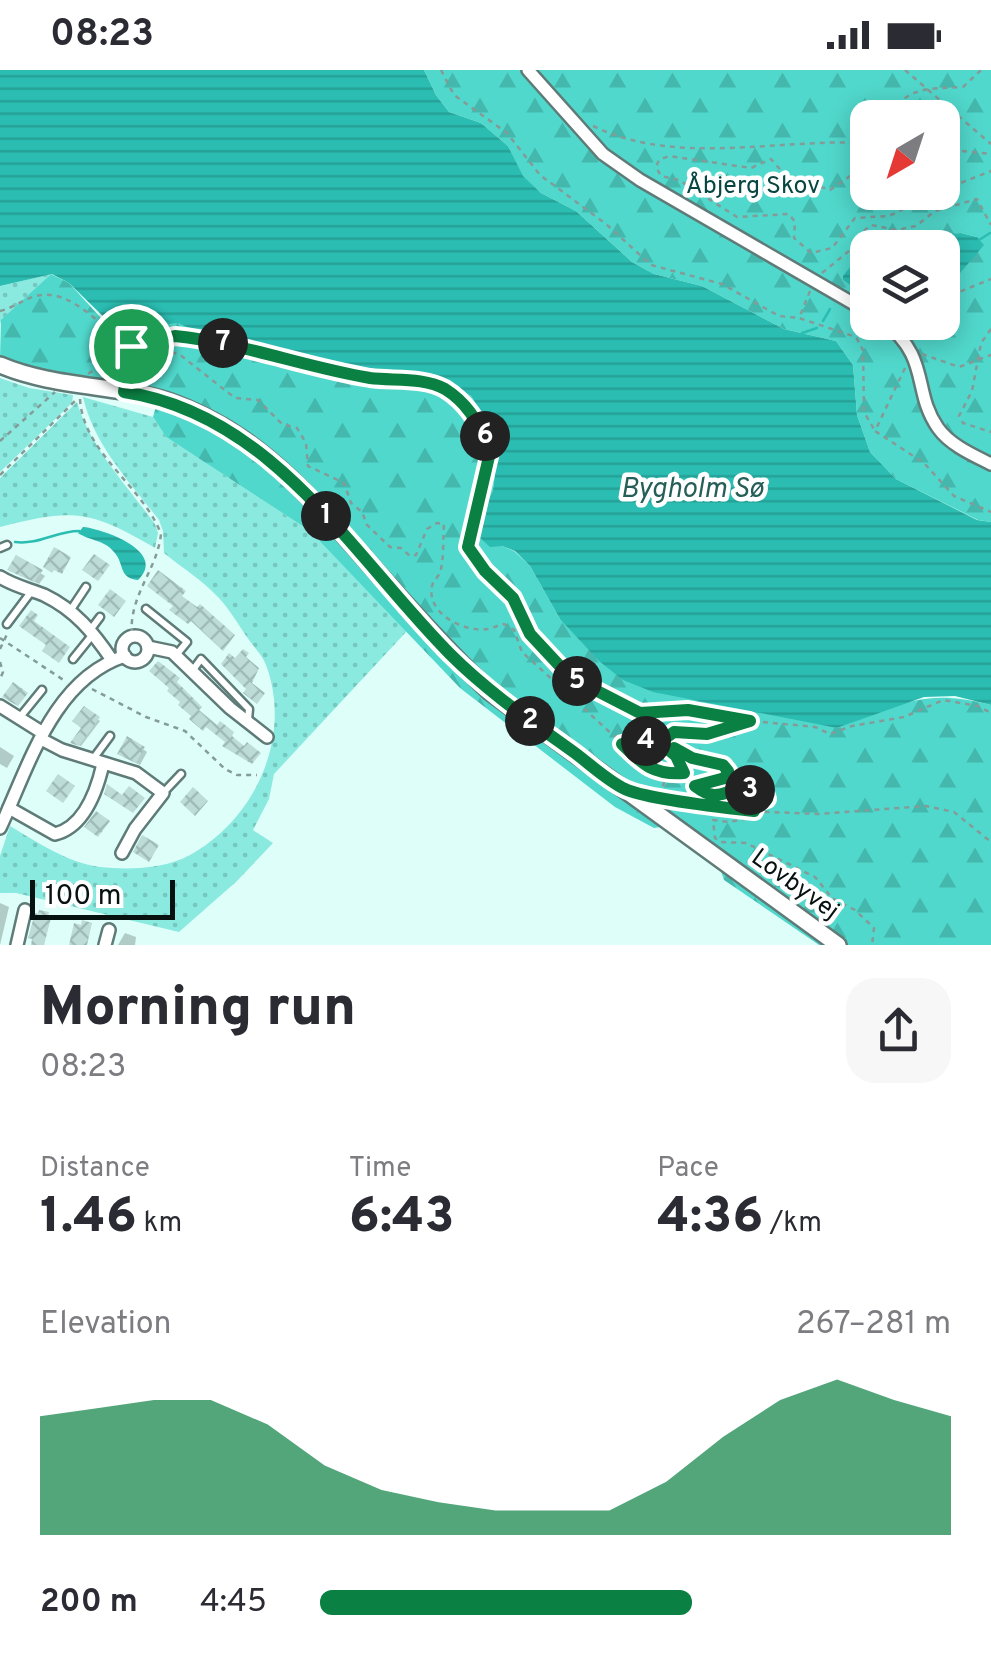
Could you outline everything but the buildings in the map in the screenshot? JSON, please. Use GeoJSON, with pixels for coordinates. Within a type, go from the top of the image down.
{"type":"FeatureCollection","features":[{"type":"Feature","properties":{"kind":"street"},"geometry":{"type":"LineString","coordinates":[[528,70],[603,154],[640,180],[850,301]]}},
{"type":"Feature","properties":{"kind":"street"},"geometry":{"type":"LineString","coordinates":[[901,340],[912,352],[938,428],[952,442],[991,464]]}},
{"type":"Feature","properties":{"kind":"street","name":"Lovbyvej"},"geometry":{"type":"LineString","coordinates":[[0,365],[82,392],[151,396],[212,421],[268,458],[490,692],[838,945]]}},
{"type":"Feature","properties":{"kind":"street"},"geometry":{"type":"LineString","coordinates":[[0,577],[69,611],[118,658],[142,660],[148,647]]}},
{"type":"Feature","properties":{"kind":"street"},"geometry":{"type":"LineString","coordinates":[[0,828],[7,804],[60,706],[78,684],[118,658],[122,646],[132,636],[141,637],[148,647]]}},
{"type":"Feature","properties":{"kind":"street"},"geometry":{"type":"LineString","coordinates":[[148,647],[165,648],[176,655],[267,737]]}},
{"type":"Feature","properties":{"kind":"street"},"geometry":{"type":"LineString","coordinates":[[0,706],[42,736],[97,762],[136,774],[164,793],[135,828],[122,853]]}},
{"type":"Feature","properties":{"kind":"street"},"geometry":{"type":"LineString","coordinates":[[7,804],[55,834],[63,832],[96,792],[97,762]]}},
{"type":"Feature","properties":{"kind":"street"},"geometry":{"type":"LineString","coordinates":[[17,945],[25,910]]}},
{"type":"Feature","properties":{"kind":"street"},"geometry":{"type":"LineString","coordinates":[[105,945],[109,930]]}},
{"type":"Feature","properties":{"kind":"lane"},"geometry":{"type":"LineString","coordinates":[[69,611],[86,587]]}},
{"type":"Feature","properties":{"kind":"lane"},"geometry":{"type":"LineString","coordinates":[[7,624],[31,592]]}},
{"type":"Feature","properties":{"kind":"lane"},"geometry":{"type":"LineString","coordinates":[[146,609],[187,642],[176,655]]}},
{"type":"Feature","properties":{"kind":"lane"},"geometry":{"type":"LineString","coordinates":[[72,659],[100,617]]}},
{"type":"Feature","properties":{"kind":"lane"},"geometry":{"type":"LineString","coordinates":[[20,718],[42,690]]}},
{"type":"Feature","properties":{"kind":"lane"},"geometry":{"type":"LineString","coordinates":[[97,762],[110,736]]}},
{"type":"Feature","properties":{"kind":"lane"},"geometry":{"type":"LineString","coordinates":[[164,793],[181,774]]}},
{"type":"Feature","properties":{"kind":"path"},"geometry":{"type":"LineString","coordinates":[[441,70],[454,95],[508,133],[540,175],[606,224],[651,265],[722,284],[779,316],[799,318],[856,337],[863,350],[864,412],[875,431],[924,463],[954,496],[991,512]]}},
{"type":"Feature","properties":{"kind":"path"},"geometry":{"type":"LineString","coordinates":[[905,70],[991,144]]}},
{"type":"Feature","properties":{"kind":"path"},"geometry":{"type":"LineString","coordinates":[[903,100],[912,92],[964,87],[981,70]]}},
{"type":"Feature","properties":{"kind":"path"},"geometry":{"type":"LineString","coordinates":[[594,126],[608,135],[666,146],[850,144]]}},
{"type":"Feature","properties":{"kind":"path"},"geometry":{"type":"LineString","coordinates":[[960,151],[991,154]]}},
{"type":"Feature","properties":{"kind":"path"},"geometry":{"type":"LineString","coordinates":[[850,175],[830,190],[785,175],[770,159],[751,168],[668,156],[659,160],[656,167],[660,176],[679,180],[737,217],[789,214],[795,222],[794,238],[811,253],[832,248],[855,218],[888,216],[903,210]]}},
{"type":"Feature","properties":{"kind":"path"},"geometry":{"type":"LineString","coordinates":[[960,183],[991,171]]}},
{"type":"Feature","properties":{"kind":"path"},"geometry":{"type":"LineString","coordinates":[[799,318],[814,279],[849,251],[871,225],[896,230],[916,226],[935,211],[977,199],[991,225]]}},
{"type":"Feature","properties":{"kind":"path"},"geometry":{"type":"LineString","coordinates":[[960,292],[991,279]]}},
{"type":"Feature","properties":{"kind":"path"},"geometry":{"type":"LineString","coordinates":[[0,311],[34,296],[56,294],[80,306],[131,346]]}},
{"type":"Feature","properties":{"kind":"path"},"geometry":{"type":"LineString","coordinates":[[991,329],[982,344],[970,398],[959,416],[963,423],[991,432]]}},
{"type":"Feature","properties":{"kind":"path"},"geometry":{"type":"LineString","coordinates":[[131,346],[175,336],[200,338],[302,364],[442,387],[470,408],[491,448],[468,547],[485,571],[513,598],[530,634],[570,677],[640,713],[688,710],[815,727],[830,734],[904,717],[943,700],[978,706],[991,713]]}},
{"type":"Feature","properties":{"kind":"path"},"geometry":{"type":"LineString","coordinates":[[914,340],[917,351],[959,366],[991,355]]}},
{"type":"Feature","properties":{"kind":"path"},"geometry":{"type":"LineString","coordinates":[[124,392],[131,346]]}},
{"type":"Feature","properties":{"kind":"path"},"geometry":{"type":"LineString","coordinates":[[132,636],[134,604],[154,564],[161,534],[91,434],[82,392],[86,377],[98,368],[128,369],[146,379],[162,356],[174,352],[235,398],[258,400],[282,424],[297,428],[306,443],[308,466],[344,482],[351,502],[362,512],[367,525],[390,547],[416,555],[427,529],[444,524],[440,572],[432,584],[433,603],[462,626],[486,629],[504,624],[514,630],[522,652],[648,768],[666,775],[695,786],[725,778],[728,771],[723,765],[692,758],[674,748],[670,751],[684,773],[666,775]]}},
{"type":"Feature","properties":{"kind":"path"},"geometry":{"type":"LineString","coordinates":[[875,431],[912,352]]}},
{"type":"Feature","properties":{"kind":"path"},"geometry":{"type":"LineString","coordinates":[[0,441],[58,389]]}},
{"type":"Feature","properties":{"kind":"path"},"geometry":{"type":"LineString","coordinates":[[0,475],[82,392]]}},
{"type":"Feature","properties":{"kind":"path"},"geometry":{"type":"LineString","coordinates":[[0,648],[10,628],[7,624]]}},
{"type":"Feature","properties":{"kind":"path"},"geometry":{"type":"LineString","coordinates":[[2,639],[59,679],[185,731],[236,775],[258,775]]}},
{"type":"Feature","properties":{"kind":"path"},"geometry":{"type":"LineString","coordinates":[[0,662],[0,679]]}},
{"type":"Feature","properties":{"kind":"path"},"geometry":{"type":"LineString","coordinates":[[622,744],[663,740],[674,732],[707,734],[750,721]]}},
{"type":"Feature","properties":{"kind":"path"},"geometry":{"type":"LineString","coordinates":[[660,796],[666,775]]}},
{"type":"Feature","properties":{"kind":"path"},"geometry":{"type":"LineString","coordinates":[[695,786],[695,794],[709,796],[728,795],[741,789],[765,793],[767,799],[758,802],[750,818],[713,820],[715,838],[720,842],[746,843],[815,877],[832,898],[855,910],[874,928],[872,945]]}},
{"type":"Feature","properties":{"kind":"path"},"geometry":{"type":"LineString","coordinates":[[626,790],[754,811],[819,814],[926,806],[954,812],[991,842]]}},
{"type":"Feature","properties":{"kind":"path"},"geometry":{"type":"LineString","coordinates":[[709,796],[726,808]]}},
{"type":"Feature","properties":{"kind":"shaded area"},"geometry":{"type":"Polygon","coordinates":[[[51,274],[2,320],[0,324],[0,286],[51,274]]]}},
{"type":"Feature","properties":{"kind":"shaded area"},"geometry":{"type":"Polygon","coordinates":[[[0,378],[29,388],[73,395],[72,403],[0,472],[0,378]]]}},
{"type":"Feature","properties":{"kind":"shaded area"},"geometry":{"type":"Polygon","coordinates":[[[83,397],[153,417],[166,437],[310,531],[407,631],[274,774],[269,799],[253,830],[273,843],[179,932],[16,893],[0,893],[0,856],[10,826],[65,856],[100,867],[146,867],[190,855],[233,820],[250,798],[271,747],[275,720],[265,662],[217,596],[164,553],[159,520],[104,447],[83,397]]]}},
{"type":"Feature","properties":{"kind":"shaded area"},"geometry":{"type":"Polygon","coordinates":[[[77,402],[100,451],[155,524],[155,548],[114,526],[81,516],[46,517],[0,527],[0,478],[77,402]]]}},
{"type":"Feature","properties":{"kind":"green space","name":"Åbjerg Skov"},"geometry":{"type":"Polygon","coordinates":[[[424,70],[991,70],[991,522],[978,520],[896,479],[870,452],[857,415],[853,365],[836,341],[784,329],[702,286],[654,274],[632,262],[576,211],[541,193],[522,176],[508,146],[481,123],[449,112],[424,70]]]}},
{"type":"Feature","properties":{"kind":"green space"},"geometry":{"type":"Polygon","coordinates":[[[51,274],[69,283],[101,318],[128,329],[179,323],[213,339],[379,378],[417,375],[446,381],[471,396],[487,421],[497,455],[493,490],[478,520],[502,546],[530,566],[560,619],[837,728],[929,698],[991,705],[991,945],[819,945],[724,880],[713,849],[680,824],[654,828],[615,807],[460,688],[310,531],[166,437],[153,417],[160,392],[0,358],[1,320],[51,274]]]}},
{"type":"Feature","properties":{"kind":"water","name":"Bygholm Sø"},"geometry":{"type":"Polygon","coordinates":[[[0,70],[424,70],[449,112],[481,123],[508,146],[523,176],[541,193],[576,211],[632,262],[654,274],[702,286],[784,329],[836,341],[853,365],[857,415],[870,452],[896,479],[977,520],[991,522],[991,705],[955,696],[924,697],[837,728],[653,692],[623,680],[599,661],[560,619],[530,566],[515,551],[490,547],[479,537],[478,520],[493,490],[497,455],[487,421],[471,396],[446,381],[417,375],[379,378],[313,364],[213,339],[178,323],[115,328],[69,283],[52,274],[0,286],[0,70]]]}},
{"type":"Feature","properties":{"kind":"water"},"geometry":{"type":"Polygon","coordinates":[[[960,233],[977,237],[984,245],[960,273],[960,233]]]}},
{"type":"Feature","properties":{"kind":"water"},"geometry":{"type":"Polygon","coordinates":[[[850,267],[850,285],[843,276],[850,267]]]}},
{"type":"Feature","properties":{"kind":"water"},"geometry":{"type":"Polygon","coordinates":[[[83,527],[118,537],[139,551],[145,560],[145,570],[138,580],[127,576],[110,548],[78,533],[83,527]]]}},
{"type":"Feature","properties":{"kind":"waterway"},"geometry":{"type":"LineString","coordinates":[[979,240],[990,233]]}},
{"type":"Feature","properties":{"kind":"waterway"},"geometry":{"type":"LineString","coordinates":[[823,321],[830,309]]}},
{"type":"Feature","properties":{"kind":"waterway"},"geometry":{"type":"LineString","coordinates":[[802,333],[817,328]]}},
{"type":"Feature","properties":{"kind":"waterway"},"geometry":{"type":"LineString","coordinates":[[15,542],[79,531]]}},
{"type":"Feature","properties":{"kind":"route"},"geometry":{"type":"LineString","coordinates":[[175,336],[200,338],[302,364],[442,387],[470,408],[491,448],[468,547],[485,571],[513,598],[530,634],[570,677],[640,713],[688,710],[750,721],[707,734],[674,732],[663,740],[622,744],[648,768],[666,775],[684,773],[670,751],[674,748],[692,758],[723,765],[728,771],[725,778],[695,786],[709,796],[728,795],[741,789],[765,793],[767,799],[758,802],[754,811],[626,790],[490,692],[448,652],[281,469],[242,438],[182,407],[124,392],[131,346],[175,336]]}}]}
